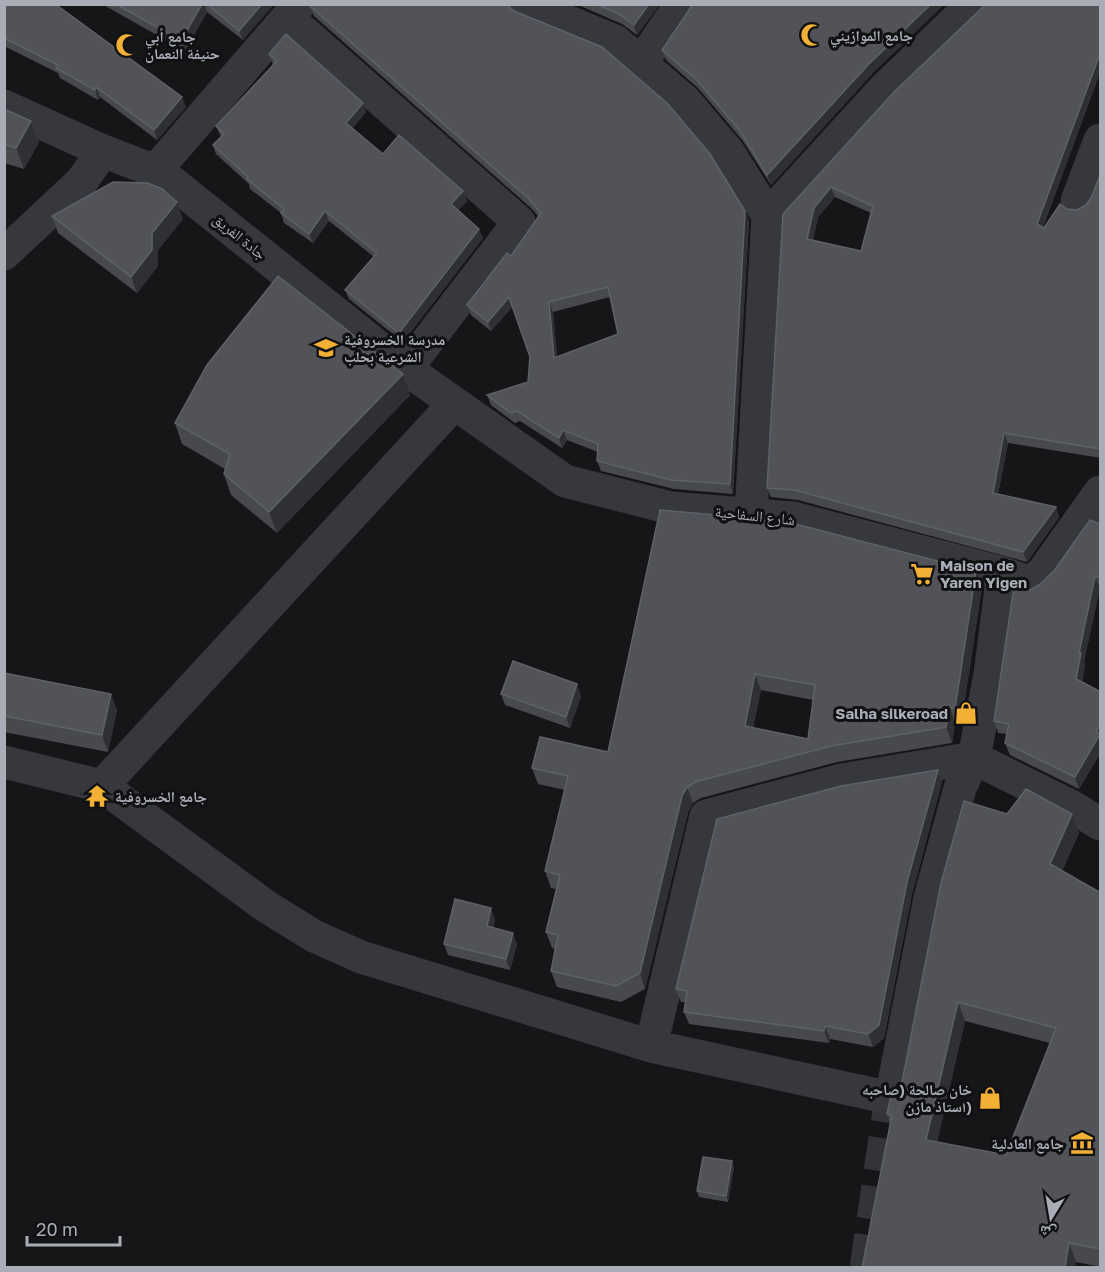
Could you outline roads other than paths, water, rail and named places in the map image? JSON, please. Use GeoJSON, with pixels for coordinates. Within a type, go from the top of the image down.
{"type":"FeatureCollection","features":[{"type":"Feature","properties":{"kind":"street"},"geometry":{"type":"LineString","coordinates":[[525,4],[615,41],[685,101],[729,153],[768,216],[751,514]]}},
{"type":"Feature","properties":{"kind":"street"},"geometry":{"type":"LineString","coordinates":[[641,63],[681,4]]}},
{"type":"Feature","properties":{"kind":"street"},"geometry":{"type":"LineString","coordinates":[[768,216],[885,88],[973,4]]}},
{"type":"Feature","properties":{"kind":"street"},"geometry":{"type":"LineString","coordinates":[[155,171],[293,11],[519,222],[406,369]]}},
{"type":"Feature","properties":{"kind":"street","name":"جادة الفريق"},"geometry":{"type":"LineString","coordinates":[[4,106],[103,151],[155,171],[181,188],[453,405]]}},
{"type":"Feature","properties":{"kind":"street"},"geometry":{"type":"LineString","coordinates":[[1077,201],[1101,140]]}},
{"type":"Feature","properties":{"kind":"street"},"geometry":{"type":"LineString","coordinates":[[4,254],[82,181],[103,151]]}},
{"type":"Feature","properties":{"kind":"street"},"geometry":{"type":"LineString","coordinates":[[102,786],[453,405]]}},
{"type":"Feature","properties":{"kind":"street","name":"شارع السفاحية"},"geometry":{"type":"LineString","coordinates":[[453,405],[565,481],[671,508],[793,518],[1003,573],[1031,583],[1043,572],[1101,492]]}},
{"type":"Feature","properties":{"kind":"street"},"geometry":{"type":"LineString","coordinates":[[4,762],[102,786],[267,908],[314,936],[362,957],[651,1047],[891,1098],[930,898],[960,788],[974,758],[990,674],[1003,573]]}},
{"type":"Feature","properties":{"kind":"street"},"geometry":{"type":"LineString","coordinates":[[651,1047],[706,816],[842,780],[974,758],[1071,806],[1101,824]]}},
{"type":"Feature","properties":{"kind":"tunnel"},"geometry":{"type":"LineString","coordinates":[[866,1268],[891,1098]]}},
{"type":"Feature","properties":{"kind":"place","name":"جامع الموازيني"},"geometry":{"type":"Point","coordinates":[812,35]}},
{"type":"Feature","properties":{"kind":"place","name":"جامع أبي حنيفة النعمان"},"geometry":{"type":"Point","coordinates":[127,45]}},
{"type":"Feature","properties":{"kind":"place","name":"مدرسة الخسروفية الشرعية بحلب"},"geometry":{"type":"Point","coordinates":[326,348]}},
{"type":"Feature","properties":{"kind":"place","name":"Maison de Yaren Yigen"},"geometry":{"type":"Point","coordinates":[922,574]}},
{"type":"Feature","properties":{"kind":"place","name":"Salha silkeroad"},"geometry":{"type":"Point","coordinates":[966,713]}},
{"type":"Feature","properties":{"kind":"place","name":"جامع الخسروفية"},"geometry":{"type":"Point","coordinates":[97,796]}},
{"type":"Feature","properties":{"kind":"place","name":"خان صالحة (صاحبه استاذ مازن)"},"geometry":{"type":"Point","coordinates":[990,1098]}},
{"type":"Feature","properties":{"kind":"place","name":"جامع العادلية"},"geometry":{"type":"Point","coordinates":[1082,1143]}}]}
